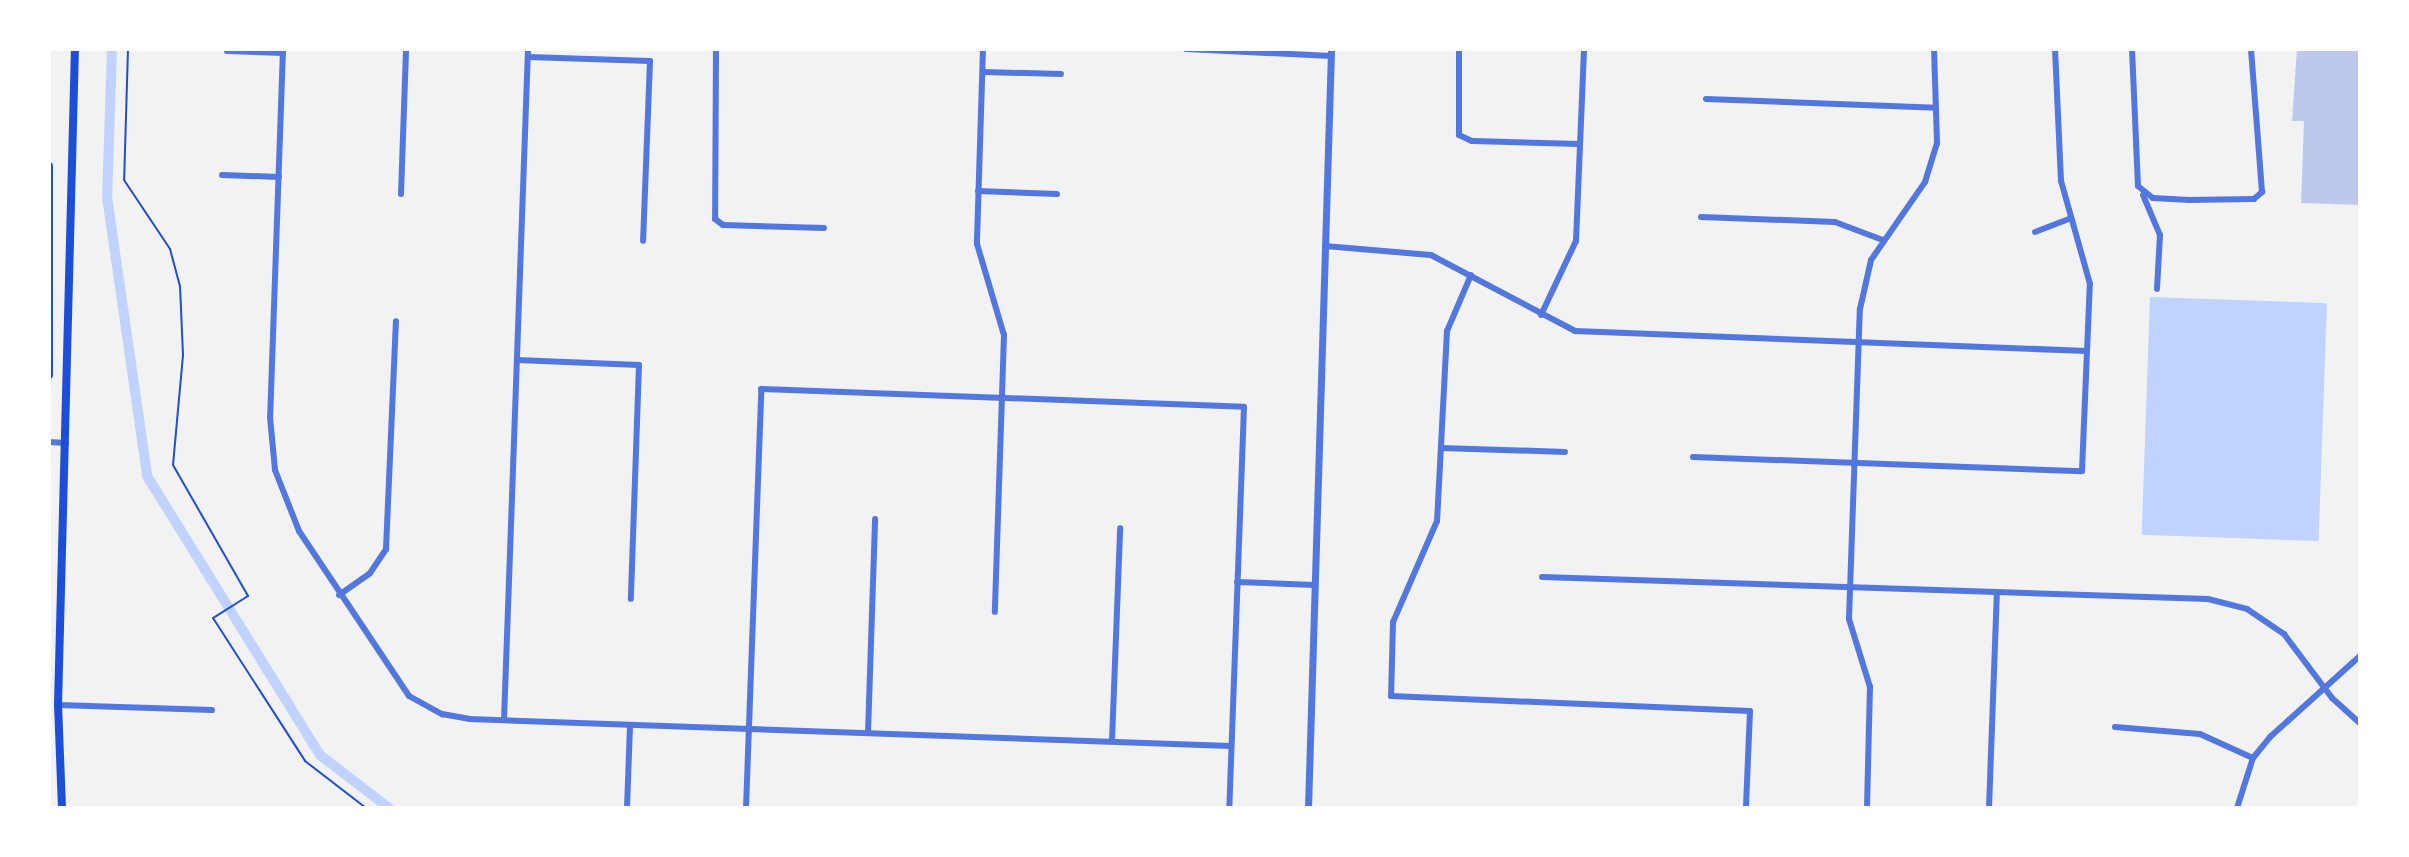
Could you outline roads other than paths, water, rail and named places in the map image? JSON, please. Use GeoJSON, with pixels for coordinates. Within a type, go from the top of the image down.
{"type":"FeatureCollection","features":[{"type":"Feature","properties":{"kind":"main road"},"geometry":{"type":"LineString","coordinates":[[62,808],[58,705],[75,49]]}},
{"type":"Feature","properties":{"kind":"main road"},"geometry":{"type":"LineString","coordinates":[[49,166],[49,375]]}},
{"type":"Feature","properties":{"kind":"street"},"geometry":{"type":"LineString","coordinates":[[401,194],[405,49]]}},
{"type":"Feature","properties":{"kind":"street"},"geometry":{"type":"LineString","coordinates":[[504,720],[528,49]]}},
{"type":"Feature","properties":{"kind":"street"},"geometry":{"type":"LineString","coordinates":[[716,49],[715,219],[723,225],[824,228]]}},
{"type":"Feature","properties":{"kind":"street"},"geometry":{"type":"LineString","coordinates":[[983,49],[978,191],[979,258],[1003,318],[995,612]]}},
{"type":"Feature","properties":{"kind":"street"},"geometry":{"type":"LineString","coordinates":[[1186,49],[1331,52],[1308,808]]}},
{"type":"Feature","properties":{"kind":"street"},"geometry":{"type":"LineString","coordinates":[[1460,49],[1459,135],[1472,141],[1580,144]]}},
{"type":"Feature","properties":{"kind":"street"},"geometry":{"type":"LineString","coordinates":[[1541,315],[1576,241],[1584,49]]}},
{"type":"Feature","properties":{"kind":"street"},"geometry":{"type":"LineString","coordinates":[[1867,808],[1870,687],[1851,637],[1849,585],[1858,342],[1864,282],[1883,240],[1924,182],[1937,143],[1934,49]]}},
{"type":"Feature","properties":{"kind":"street"},"geometry":{"type":"LineString","coordinates":[[1693,457],[2082,471],[2090,284],[2061,181],[2055,49]]}},
{"type":"Feature","properties":{"kind":"street"},"geometry":{"type":"LineString","coordinates":[[2132,49],[2135,173],[2160,235],[2157,289]]}},
{"type":"Feature","properties":{"kind":"street"},"geometry":{"type":"LineString","coordinates":[[2143,195],[2221,200],[2262,192],[2251,49]]}},
{"type":"Feature","properties":{"kind":"street"},"geometry":{"type":"LineString","coordinates":[[227,51],[283,51],[273,457],[291,517],[339,594],[409,696],[455,718],[1231,746]]}},
{"type":"Feature","properties":{"kind":"street"},"geometry":{"type":"LineString","coordinates":[[527,57],[650,61],[643,242]]}},
{"type":"Feature","properties":{"kind":"street"},"geometry":{"type":"LineString","coordinates":[[982,72],[1061,74]]}},
{"type":"Feature","properties":{"kind":"street"},"geometry":{"type":"LineString","coordinates":[[1706,99],[1937,108]]}},
{"type":"Feature","properties":{"kind":"street"},"geometry":{"type":"LineString","coordinates":[[222,174],[279,177]]}},
{"type":"Feature","properties":{"kind":"street"},"geometry":{"type":"LineString","coordinates":[[978,191],[1057,194]]}},
{"type":"Feature","properties":{"kind":"street"},"geometry":{"type":"LineString","coordinates":[[1701,217],[1835,222],[1883,240]]}},
{"type":"Feature","properties":{"kind":"street"},"geometry":{"type":"LineString","coordinates":[[2035,232],[2071,218]]}},
{"type":"Feature","properties":{"kind":"street"},"geometry":{"type":"LineString","coordinates":[[1325,246],[1420,253],[1471,275],[1541,315],[1591,333],[2087,351]]}},
{"type":"Feature","properties":{"kind":"street"},"geometry":{"type":"LineString","coordinates":[[1471,275],[1447,331],[1437,521],[1393,622],[1391,696],[1750,710],[1746,808]]}},
{"type":"Feature","properties":{"kind":"street"},"geometry":{"type":"LineString","coordinates":[[339,594],[370,573],[386,549],[396,321]]}},
{"type":"Feature","properties":{"kind":"street"},"geometry":{"type":"LineString","coordinates":[[517,360],[639,365],[631,599]]}},
{"type":"Feature","properties":{"kind":"street"},"geometry":{"type":"LineString","coordinates":[[746,808],[761,389],[1244,407],[1229,808]]}},
{"type":"Feature","properties":{"kind":"street"},"geometry":{"type":"LineString","coordinates":[[49,442],[66,443]]}},
{"type":"Feature","properties":{"kind":"street"},"geometry":{"type":"LineString","coordinates":[[1441,448],[1565,452]]}},
{"type":"Feature","properties":{"kind":"street"},"geometry":{"type":"LineString","coordinates":[[868,733],[875,519]]}},
{"type":"Feature","properties":{"kind":"street"},"geometry":{"type":"LineString","coordinates":[[1112,741],[1120,528]]}},
{"type":"Feature","properties":{"kind":"street"},"geometry":{"type":"LineString","coordinates":[[1542,576],[1849,585],[2227,603],[2284,634],[2326,688],[2360,723]]}},
{"type":"Feature","properties":{"kind":"street"},"geometry":{"type":"LineString","coordinates":[[1237,582],[1314,585]]}},
{"type":"Feature","properties":{"kind":"street"},"geometry":{"type":"LineString","coordinates":[[1989,808],[1997,592]]}},
{"type":"Feature","properties":{"kind":"street"},"geometry":{"type":"LineString","coordinates":[[2237,808],[2253,758],[2360,656]]}},
{"type":"Feature","properties":{"kind":"street"},"geometry":{"type":"LineString","coordinates":[[58,705],[212,710]]}},
{"type":"Feature","properties":{"kind":"street"},"geometry":{"type":"LineString","coordinates":[[627,808],[630,725]]}},
{"type":"Feature","properties":{"kind":"street"},"geometry":{"type":"LineString","coordinates":[[2115,727],[2200,734],[2253,758]]}},
{"type":"Feature","properties":{"kind":"water"},"geometry":{"type":"Polygon","coordinates":[[[2150,297],[2327,303],[2319,541],[2142,535],[2150,297]]]}},
{"type":"Feature","properties":{"kind":"waterway"},"geometry":{"type":"LineString","coordinates":[[112,49],[107,197],[147,476],[320,755],[389,808]]}}]}
